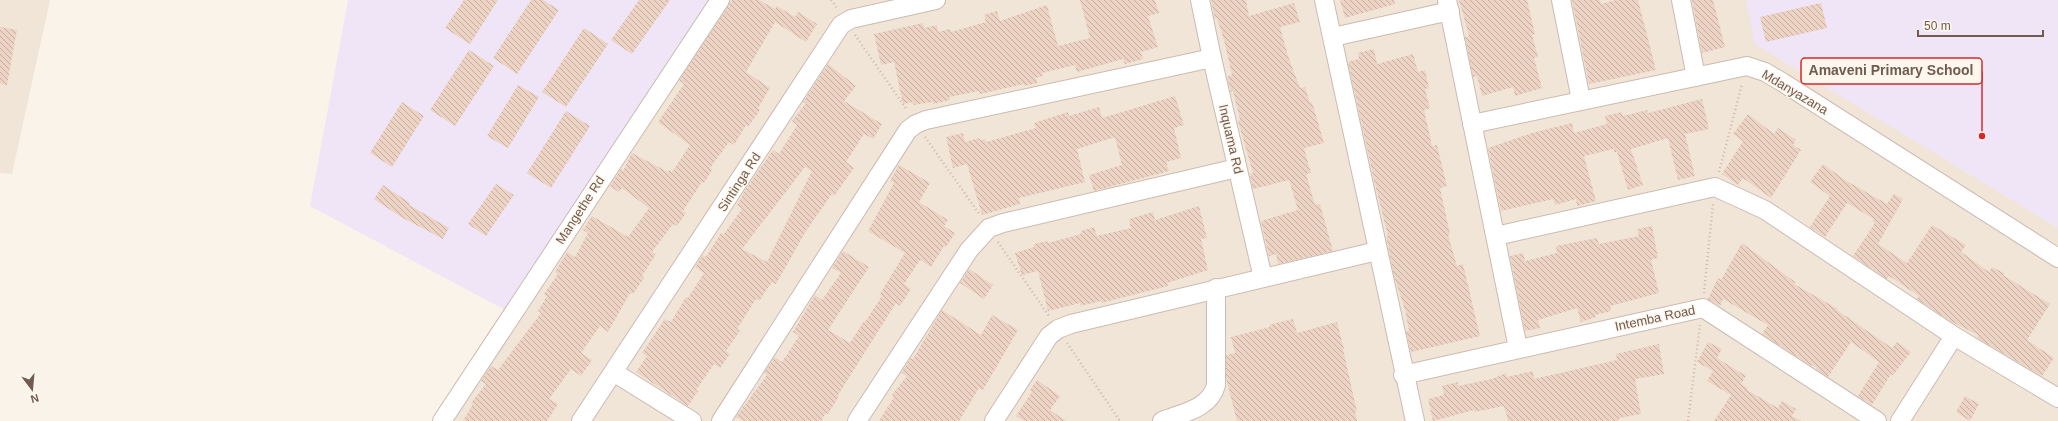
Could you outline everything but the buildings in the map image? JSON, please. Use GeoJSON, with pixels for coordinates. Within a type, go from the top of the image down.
{"type":"FeatureCollection","features":[{"type":"Feature","properties":{"kind":"street","name":"Mangethe Rd"},"geometry":{"type":"LineString","coordinates":[[442,421],[720,0]]}},
{"type":"Feature","properties":{"kind":"street"},"geometry":{"type":"LineString","coordinates":[[846,22],[936,0]]}},
{"type":"Feature","properties":{"kind":"street","name":"Inquama Rd"},"geometry":{"type":"LineString","coordinates":[[1200,0],[1263,278]]}},
{"type":"Feature","properties":{"kind":"street"},"geometry":{"type":"LineString","coordinates":[[1324,0],[1414,421]]}},
{"type":"Feature","properties":{"kind":"street"},"geometry":{"type":"LineString","coordinates":[[1562,0],[1581,100]]}},
{"type":"Feature","properties":{"kind":"street"},"geometry":{"type":"LineString","coordinates":[[1681,0],[1696,78]]}},
{"type":"Feature","properties":{"kind":"street"},"geometry":{"type":"LineString","coordinates":[[1333,37],[1449,5],[1518,348]]}},
{"type":"Feature","properties":{"kind":"street","name":"Sintinga Rd"},"geometry":{"type":"LineString","coordinates":[[581,421],[841,25],[846,22]]}},
{"type":"Feature","properties":{"kind":"street"},"geometry":{"type":"LineString","coordinates":[[721,421],[908,130],[916,124],[926,120],[1212,58]]}},
{"type":"Feature","properties":{"kind":"street","name":"Mdanyazana"},"geometry":{"type":"LineString","coordinates":[[1472,124],[1581,100],[1696,78],[1747,66],[1765,72],[1782,82],[2058,258]]}},
{"type":"Feature","properties":{"kind":"street"},"geometry":{"type":"LineString","coordinates":[[857,421],[969,250],[989,228],[1002,223],[1237,168]]}},
{"type":"Feature","properties":{"kind":"street"},"geometry":{"type":"LineString","coordinates":[[1496,236],[1715,187],[1765,210],[1862,273],[1954,336],[2058,398]]}},
{"type":"Feature","properties":{"kind":"street"},"geometry":{"type":"LineString","coordinates":[[994,421],[1049,336],[1058,329],[1071,324],[1216,288],[1377,251]]}},
{"type":"Feature","properties":{"kind":"street"},"geometry":{"type":"LineString","coordinates":[[1162,421],[1200,406],[1209,401],[1214,394],[1216,386],[1216,288]]}},
{"type":"Feature","properties":{"kind":"street","name":"Intemba Road"},"geometry":{"type":"LineString","coordinates":[[1403,375],[1518,348],[1703,308],[1877,421]]}},
{"type":"Feature","properties":{"kind":"street"},"geometry":{"type":"LineString","coordinates":[[1900,421],[1954,336]]}},
{"type":"Feature","properties":{"kind":"street"},"geometry":{"type":"LineString","coordinates":[[614,372],[692,421]]}},
{"type":"Feature","properties":{"kind":"path"},"geometry":{"type":"LineString","coordinates":[[831,0],[989,228],[1120,421]]}},
{"type":"Feature","properties":{"kind":"path"},"geometry":{"type":"LineString","coordinates":[[1688,421],[1703,308],[1715,187],[1747,66]]}},
{"type":"Feature","properties":{"kind":"shaded area"},"geometry":{"type":"Polygon","coordinates":[[[0,0],[50,0],[12,174],[0,173],[0,0]]]}},
{"type":"Feature","properties":{"kind":"shaded area"},"geometry":{"type":"Polygon","coordinates":[[[348,0],[716,0],[507,311],[310,206],[348,0]]]}},
{"type":"Feature","properties":{"kind":"shaded area"},"geometry":{"type":"Polygon","coordinates":[[[716,0],[2058,0],[2058,421],[433,421],[716,0]]]}},
{"type":"Feature","properties":{"kind":"shaded area"},"geometry":{"type":"Polygon","coordinates":[[[1746,0],[2058,0],[2058,228],[1755,44],[1746,0]]]}},
{"type":"Feature","properties":{"kind":"place","name":"Amaveni Primary School"},"geometry":{"type":"Point","coordinates":[1982,136]}}]}
